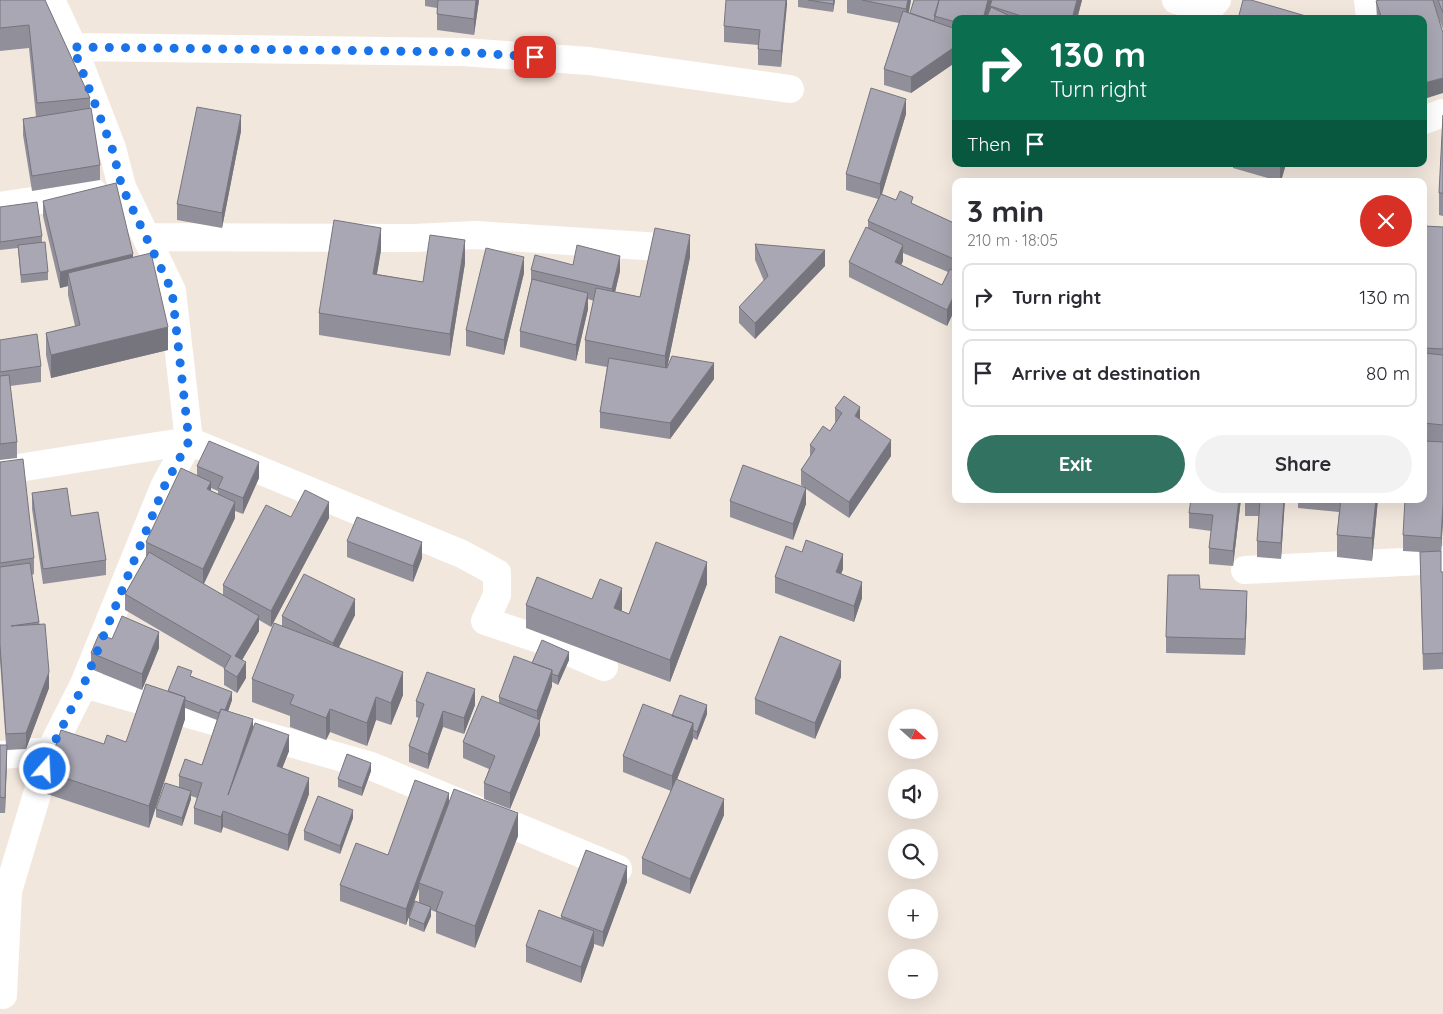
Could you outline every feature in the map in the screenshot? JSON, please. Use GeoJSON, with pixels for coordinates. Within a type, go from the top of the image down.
{"type":"FeatureCollection","features":[{"type":"Feature","properties":{"kind":"street"},"geometry":{"type":"LineString","coordinates":[[3,994],[8,891],[50,751],[84,684],[164,487],[189,441],[172,291],[122,187],[112,148],[73,47],[51,0]]}},
{"type":"Feature","properties":{"kind":"street"},"geometry":{"type":"LineString","coordinates":[[1176,0],[1209,9],[1217,0]]}},
{"type":"Feature","properties":{"kind":"street"},"geometry":{"type":"LineString","coordinates":[[1368,0],[1370,15]]}},
{"type":"Feature","properties":{"kind":"street"},"geometry":{"type":"LineString","coordinates":[[73,47],[463,52],[589,61],[790,89]]}},
{"type":"Feature","properties":{"kind":"street"},"geometry":{"type":"LineString","coordinates":[[1427,119],[1443,113]]}},
{"type":"Feature","properties":{"kind":"street"},"geometry":{"type":"LineString","coordinates":[[0,206],[122,187]]}},
{"type":"Feature","properties":{"kind":"street"},"geometry":{"type":"LineString","coordinates":[[146,238],[414,238],[476,235],[660,247]]}},
{"type":"Feature","properties":{"kind":"street"},"geometry":{"type":"LineString","coordinates":[[0,471],[189,441],[462,554],[497,573],[497,595],[486,621],[539,639],[604,666]]}},
{"type":"Feature","properties":{"kind":"street"},"geometry":{"type":"LineString","coordinates":[[1245,570],[1443,560]]}},
{"type":"Feature","properties":{"kind":"street"},"geometry":{"type":"LineString","coordinates":[[84,684],[371,766],[625,872]]}},
{"type":"Feature","properties":{"kind":"street"},"geometry":{"type":"LineString","coordinates":[[0,754],[50,751]]}},
{"type":"Feature","properties":{"kind":"building"},"geometry":{"type":"Polygon","coordinates":[[[0,0],[45,0],[90,98],[37,103],[29,25],[0,28],[0,0]]]}},
{"type":"Feature","properties":{"kind":"building"},"geometry":{"type":"Polygon","coordinates":[[[438,0],[476,0],[474,19],[437,14],[438,0]]]}},
{"type":"Feature","properties":{"kind":"building"},"geometry":{"type":"Polygon","coordinates":[[[726,0],[786,0],[781,51],[758,49],[760,30],[724,26],[726,0]]]}},
{"type":"Feature","properties":{"kind":"building"},"geometry":{"type":"Polygon","coordinates":[[[808,0],[834,0],[833,4],[808,0]]]}},
{"type":"Feature","properties":{"kind":"building"},"geometry":{"type":"Polygon","coordinates":[[[862,0],[908,0],[906,9],[862,0]]]}},
{"type":"Feature","properties":{"kind":"building"},"geometry":{"type":"Polygon","coordinates":[[[914,0],[939,0],[934,21],[910,13],[914,0]]]}},
{"type":"Feature","properties":{"kind":"building"},"geometry":{"type":"Polygon","coordinates":[[[939,0],[988,0],[984,15],[952,15],[952,21],[934,16],[939,0]]]}},
{"type":"Feature","properties":{"kind":"building"},"geometry":{"type":"Polygon","coordinates":[[[992,0],[1077,0],[1073,15],[1018,15],[990,6],[992,0]]]}},
{"type":"Feature","properties":{"kind":"building"},"geometry":{"type":"Polygon","coordinates":[[[1243,0],[1251,0],[1302,15],[1239,15],[1243,0]]]}},
{"type":"Feature","properties":{"kind":"building"},"geometry":{"type":"Polygon","coordinates":[[[1433,0],[1443,33],[1443,78],[1427,82],[1427,15],[1381,15],[1376,1],[1433,0]]]}},
{"type":"Feature","properties":{"kind":"building"},"geometry":{"type":"Polygon","coordinates":[[[1438,0],[1443,0],[1443,13],[1438,0]]]}},
{"type":"Feature","properties":{"kind":"building"},"geometry":{"type":"Polygon","coordinates":[[[991,7],[1008,15],[988,15],[991,7]]]}},
{"type":"Feature","properties":{"kind":"building"},"geometry":{"type":"Polygon","coordinates":[[[903,11],[952,28],[952,49],[911,77],[884,69],[903,11]]]}},
{"type":"Feature","properties":{"kind":"building"},"geometry":{"type":"Polygon","coordinates":[[[871,88],[906,99],[880,184],[846,174],[871,88]]]}},
{"type":"Feature","properties":{"kind":"building"},"geometry":{"type":"Polygon","coordinates":[[[197,107],[241,115],[222,213],[177,204],[197,107]]]}},
{"type":"Feature","properties":{"kind":"building"},"geometry":{"type":"Polygon","coordinates":[[[91,108],[100,165],[32,176],[23,119],[91,108]]]}},
{"type":"Feature","properties":{"kind":"building"},"geometry":{"type":"Polygon","coordinates":[[[1443,115],[1443,193],[1439,193],[1443,115]]]}},
{"type":"Feature","properties":{"kind":"building"},"geometry":{"type":"Polygon","coordinates":[[[116,183],[133,254],[60,272],[43,201],[116,183]]]}},
{"type":"Feature","properties":{"kind":"building"},"geometry":{"type":"Polygon","coordinates":[[[900,191],[913,197],[911,203],[952,222],[952,258],[868,221],[881,194],[896,200],[900,191]]]}},
{"type":"Feature","properties":{"kind":"building"},"geometry":{"type":"Polygon","coordinates":[[[37,202],[42,236],[0,242],[0,207],[37,202]]]}},
{"type":"Feature","properties":{"kind":"building"},"geometry":{"type":"Polygon","coordinates":[[[334,220],[381,228],[373,274],[423,282],[430,235],[465,240],[450,334],[319,313],[334,220]]]}},
{"type":"Feature","properties":{"kind":"building"},"geometry":{"type":"Polygon","coordinates":[[[1427,226],[1443,227],[1443,349],[1427,348],[1427,226]]]}},
{"type":"Feature","properties":{"kind":"building"},"geometry":{"type":"Polygon","coordinates":[[[866,227],[903,245],[895,262],[942,285],[950,269],[952,270],[952,299],[947,310],[849,262],[866,227]]]}},
{"type":"Feature","properties":{"kind":"building"},"geometry":{"type":"Polygon","coordinates":[[[655,228],[690,235],[665,356],[585,340],[596,288],[640,297],[655,228]]]}},
{"type":"Feature","properties":{"kind":"building"},"geometry":{"type":"Polygon","coordinates":[[[45,242],[48,272],[21,275],[18,245],[45,242]]]}},
{"type":"Feature","properties":{"kind":"building"},"geometry":{"type":"Polygon","coordinates":[[[755,244],[825,250],[755,323],[739,307],[768,276],[755,244]]]}},
{"type":"Feature","properties":{"kind":"building"},"geometry":{"type":"Polygon","coordinates":[[[577,245],[620,256],[612,289],[531,270],[535,255],[573,265],[577,245]]]}},
{"type":"Feature","properties":{"kind":"building"},"geometry":{"type":"Polygon","coordinates":[[[486,248],[524,257],[504,340],[466,330],[486,248]]]}},
{"type":"Feature","properties":{"kind":"building"},"geometry":{"type":"Polygon","coordinates":[[[151,253],[168,327],[51,355],[46,333],[80,325],[68,273],[151,253]]]}},
{"type":"Feature","properties":{"kind":"building"},"geometry":{"type":"Polygon","coordinates":[[[532,279],[588,293],[576,345],[520,331],[532,279]]]}},
{"type":"Feature","properties":{"kind":"building"},"geometry":{"type":"Polygon","coordinates":[[[37,334],[41,366],[0,372],[0,340],[37,334]]]}},
{"type":"Feature","properties":{"kind":"building"},"geometry":{"type":"Polygon","coordinates":[[[1427,353],[1443,355],[1443,425],[1427,423],[1427,353]]]}},
{"type":"Feature","properties":{"kind":"building"},"geometry":{"type":"Polygon","coordinates":[[[672,356],[714,363],[670,423],[600,412],[609,358],[667,368],[672,356]]]}},
{"type":"Feature","properties":{"kind":"building"},"geometry":{"type":"Polygon","coordinates":[[[9,375],[17,442],[0,444],[0,376],[9,375]]]}},
{"type":"Feature","properties":{"kind":"building"},"geometry":{"type":"Polygon","coordinates":[[[844,396],[860,407],[855,416],[891,440],[849,502],[801,470],[815,449],[810,445],[823,426],[830,431],[842,413],[835,408],[844,396]]]}},
{"type":"Feature","properties":{"kind":"building"},"geometry":{"type":"Polygon","coordinates":[[[209,441],[259,462],[243,498],[218,488],[223,477],[197,466],[209,441]]]}},
{"type":"Feature","properties":{"kind":"building"},"geometry":{"type":"Polygon","coordinates":[[[1427,441],[1443,442],[1441,538],[1403,535],[1405,503],[1427,503],[1427,441]]]}},
{"type":"Feature","properties":{"kind":"building"},"geometry":{"type":"Polygon","coordinates":[[[23,459],[34,558],[0,563],[0,462],[23,459]]]}},
{"type":"Feature","properties":{"kind":"building"},"geometry":{"type":"Polygon","coordinates":[[[743,465],[806,488],[793,524],[730,501],[743,465]]]}},
{"type":"Feature","properties":{"kind":"building"},"geometry":{"type":"Polygon","coordinates":[[[181,468],[211,482],[207,489],[235,502],[203,569],[146,542],[181,468]]]}},
{"type":"Feature","properties":{"kind":"building"},"geometry":{"type":"Polygon","coordinates":[[[67,488],[71,516],[98,512],[106,560],[43,569],[32,493],[67,488]]]}},
{"type":"Feature","properties":{"kind":"building"},"geometry":{"type":"Polygon","coordinates":[[[305,490],[329,502],[271,611],[223,585],[266,505],[291,517],[305,490]]]}},
{"type":"Feature","properties":{"kind":"building"},"geometry":{"type":"Polygon","coordinates":[[[1190,503],[1239,503],[1233,551],[1209,548],[1213,515],[1189,513],[1190,503]]]}},
{"type":"Feature","properties":{"kind":"building"},"geometry":{"type":"Polygon","coordinates":[[[1260,503],[1284,503],[1281,543],[1257,541],[1260,503]]]}},
{"type":"Feature","properties":{"kind":"building"},"geometry":{"type":"Polygon","coordinates":[[[1341,503],[1376,503],[1372,538],[1337,535],[1341,503]]]}},
{"type":"Feature","properties":{"kind":"building"},"geometry":{"type":"Polygon","coordinates":[[[357,517],[422,542],[413,566],[347,541],[357,517]]]}},
{"type":"Feature","properties":{"kind":"building"},"geometry":{"type":"Polygon","coordinates":[[[806,540],[843,554],[836,572],[862,582],[854,606],[775,577],[786,546],[802,552],[806,540]]]}},
{"type":"Feature","properties":{"kind":"building"},"geometry":{"type":"Polygon","coordinates":[[[656,542],[707,562],[670,660],[526,605],[537,577],[592,599],[600,579],[622,588],[614,608],[629,614],[656,542]]]}},
{"type":"Feature","properties":{"kind":"building"},"geometry":{"type":"Polygon","coordinates":[[[1441,551],[1441,572],[1443,572],[1443,653],[1423,654],[1420,552],[1441,551]]]}},
{"type":"Feature","properties":{"kind":"building"},"geometry":{"type":"Polygon","coordinates":[[[149,552],[259,616],[235,656],[246,662],[237,677],[224,669],[231,656],[125,594],[149,552]]]}},
{"type":"Feature","properties":{"kind":"building"},"geometry":{"type":"Polygon","coordinates":[[[30,563],[39,622],[11,626],[45,624],[49,672],[26,733],[6,734],[0,645],[0,567],[30,563]]]}},
{"type":"Feature","properties":{"kind":"building"},"geometry":{"type":"Polygon","coordinates":[[[304,574],[355,599],[333,643],[282,616],[304,574]]]}},
{"type":"Feature","properties":{"kind":"building"},"geometry":{"type":"Polygon","coordinates":[[[1168,575],[1199,575],[1200,589],[1247,591],[1245,639],[1166,637],[1168,575]]]}},
{"type":"Feature","properties":{"kind":"building"},"geometry":{"type":"Polygon","coordinates":[[[122,616],[159,632],[142,674],[91,653],[99,634],[112,639],[122,616]]]}},
{"type":"Feature","properties":{"kind":"building"},"geometry":{"type":"Polygon","coordinates":[[[274,623],[403,672],[391,703],[376,697],[367,723],[330,709],[326,718],[290,704],[294,695],[252,679],[274,623]]]}},
{"type":"Feature","properties":{"kind":"building"},"geometry":{"type":"Polygon","coordinates":[[[780,636],[841,661],[815,723],[755,699],[780,636]]]}},
{"type":"Feature","properties":{"kind":"building"},"geometry":{"type":"Polygon","coordinates":[[[542,640],[569,652],[558,676],[552,674],[552,670],[532,663],[542,640]]]}},
{"type":"Feature","properties":{"kind":"building"},"geometry":{"type":"Polygon","coordinates":[[[514,656],[552,670],[537,711],[499,697],[514,656]]]}},
{"type":"Feature","properties":{"kind":"building"},"geometry":{"type":"Polygon","coordinates":[[[178,666],[192,671],[190,676],[232,692],[225,710],[221,709],[219,713],[185,700],[185,697],[168,691],[178,666]]]}},
{"type":"Feature","properties":{"kind":"building"},"geometry":{"type":"Polygon","coordinates":[[[427,672],[475,689],[464,718],[443,711],[428,754],[409,746],[424,704],[416,701],[427,672]]]}},
{"type":"Feature","properties":{"kind":"building"},"geometry":{"type":"Polygon","coordinates":[[[146,684],[185,697],[149,806],[47,772],[61,730],[104,744],[107,735],[126,742],[146,684]]]}},
{"type":"Feature","properties":{"kind":"building"},"geometry":{"type":"Polygon","coordinates":[[[680,695],[707,705],[697,732],[693,730],[693,723],[672,716],[680,695]]]}},
{"type":"Feature","properties":{"kind":"building"},"geometry":{"type":"Polygon","coordinates":[[[482,696],[540,720],[510,793],[484,783],[495,756],[463,742],[482,696]]]}},
{"type":"Feature","properties":{"kind":"building"},"geometry":{"type":"Polygon","coordinates":[[[643,704],[693,723],[672,776],[623,756],[643,704]]]}},
{"type":"Feature","properties":{"kind":"building"},"geometry":{"type":"Polygon","coordinates":[[[221,709],[253,719],[228,795],[255,723],[289,735],[277,766],[309,778],[288,835],[223,811],[221,817],[194,808],[202,783],[179,776],[185,759],[202,765],[221,709]]]}},
{"type":"Feature","properties":{"kind":"building"},"geometry":{"type":"Polygon","coordinates":[[[0,745],[7,745],[5,798],[0,797],[0,745]]]}},
{"type":"Feature","properties":{"kind":"building"},"geometry":{"type":"Polygon","coordinates":[[[347,754],[371,763],[362,788],[338,779],[347,754]]]}},
{"type":"Feature","properties":{"kind":"building"},"geometry":{"type":"Polygon","coordinates":[[[676,779],[724,799],[690,879],[642,858],[676,779]]]}},
{"type":"Feature","properties":{"kind":"building"},"geometry":{"type":"Polygon","coordinates":[[[415,780],[449,793],[406,909],[340,885],[356,843],[388,855],[415,780]]]}},
{"type":"Feature","properties":{"kind":"building"},"geometry":{"type":"Polygon","coordinates":[[[165,783],[191,791],[182,818],[156,809],[165,783]]]}},
{"type":"Feature","properties":{"kind":"building"},"geometry":{"type":"Polygon","coordinates":[[[454,789],[518,813],[475,926],[436,911],[443,892],[419,883],[454,789]]]}},
{"type":"Feature","properties":{"kind":"building"},"geometry":{"type":"Polygon","coordinates":[[[318,796],[353,810],[340,846],[304,831],[318,796]]]}},
{"type":"Feature","properties":{"kind":"building"},"geometry":{"type":"Polygon","coordinates":[[[586,850],[627,866],[603,932],[561,916],[586,850]]]}},
{"type":"Feature","properties":{"kind":"building"},"geometry":{"type":"Polygon","coordinates":[[[415,901],[431,907],[424,924],[409,918],[415,901]]]}},
{"type":"Feature","properties":{"kind":"building"},"geometry":{"type":"Polygon","coordinates":[[[539,910],[594,931],[581,967],[526,946],[539,910]]]}},
{"type":"Feature","properties":{"kind":"route"},"geometry":{"type":"LineString","coordinates":[[45,769],[50,751],[84,684],[164,487],[189,441],[172,291],[122,187],[112,148],[73,47],[463,52],[535,57]]}}]}
